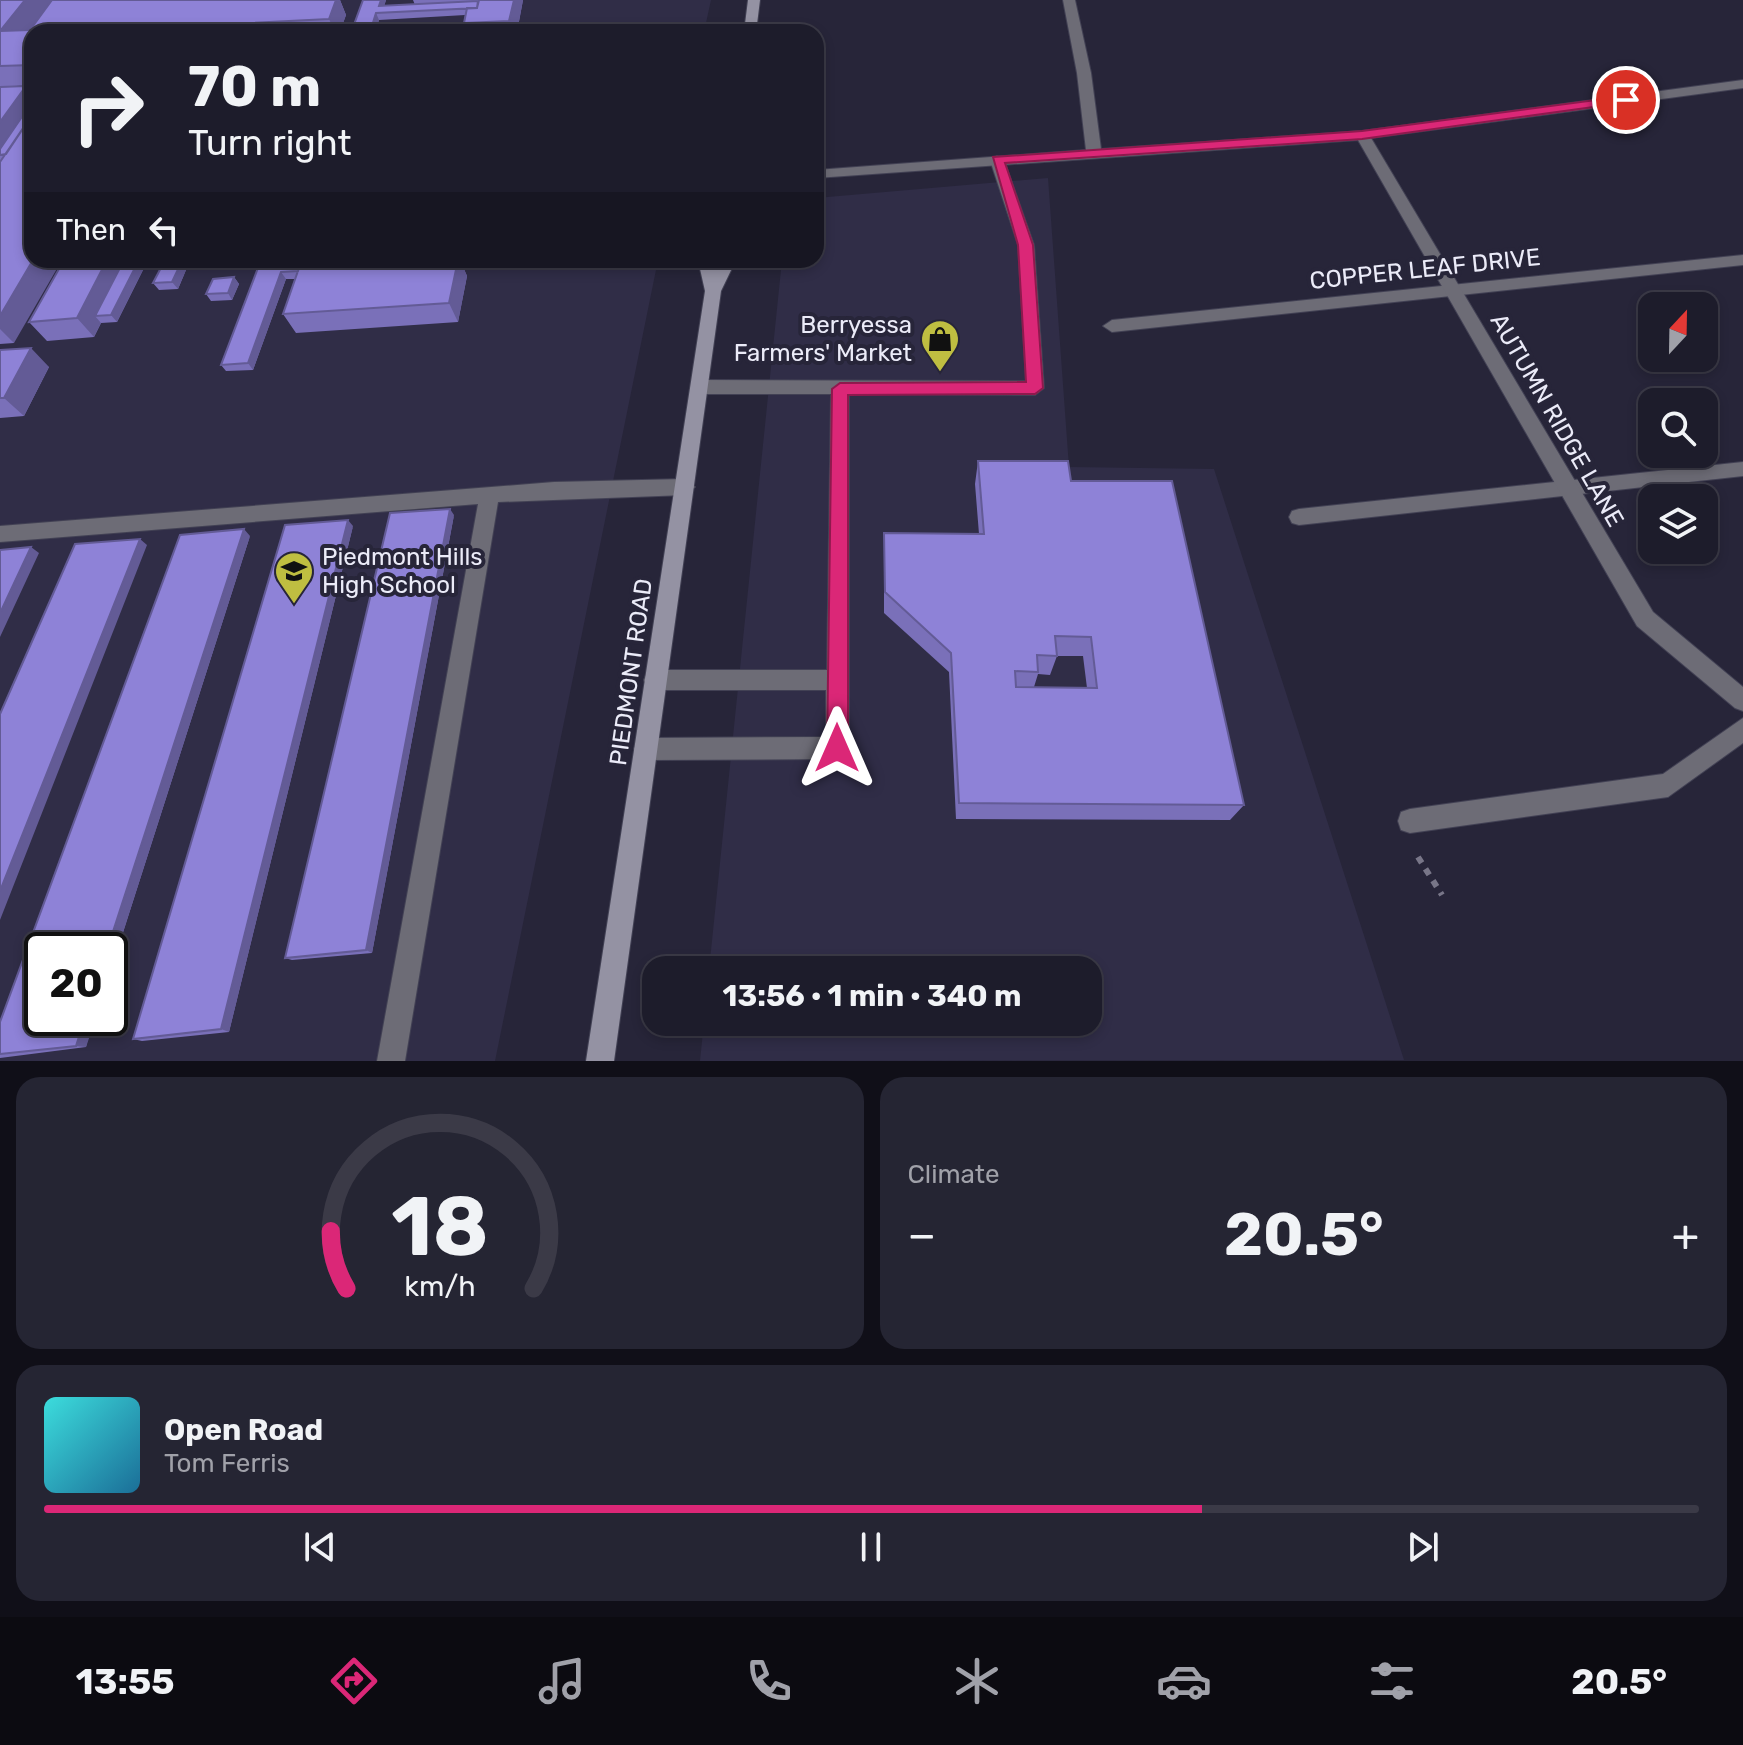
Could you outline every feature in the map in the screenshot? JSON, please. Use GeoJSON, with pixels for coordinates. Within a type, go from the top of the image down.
{"type":"FeatureCollection","features":[{"type":"Feature","properties":{"kind":"main road"},"geometry":{"type":"LineString","coordinates":[[751,24],[754,0]]}},
{"type":"Feature","properties":{"kind":"main road","name":"PIEDMONT ROAD"},"geometry":{"type":"LineString","coordinates":[[708,268],[713,291]]}},
{"type":"Feature","properties":{"kind":"main road","name":"PIEDMONT ROAD"},"geometry":{"type":"LineString","coordinates":[[600,1061],[713,291],[724,268]]}},
{"type":"Feature","properties":{"kind":"street"},"geometry":{"type":"LineString","coordinates":[[1069,0],[1084,73],[1094,153]]}},
{"type":"Feature","properties":{"kind":"street"},"geometry":{"type":"LineString","coordinates":[[824,173],[1362,135],[1743,84]]}},
{"type":"Feature","properties":{"kind":"street","name":"AUTUMN RIDGE LANE"},"geometry":{"type":"LineString","coordinates":[[1362,135],[1645,619],[1743,701]]}},
{"type":"Feature","properties":{"kind":"street"},"geometry":{"type":"LineString","coordinates":[[700,387],[1035,388],[1026,245],[997,160]]}},
{"type":"Feature","properties":{"kind":"street","name":"COPPER LEAF DRIVE"},"geometry":{"type":"LineString","coordinates":[[1112,326],[1743,260]]}},
{"type":"Feature","properties":{"kind":"street"},"geometry":{"type":"LineString","coordinates":[[646,749],[837,748],[840,389]]}},
{"type":"Feature","properties":{"kind":"street"},"geometry":{"type":"LineString","coordinates":[[1299,517],[1743,469]]}},
{"type":"Feature","properties":{"kind":"street"},"geometry":{"type":"LineString","coordinates":[[0,534],[554,490],[685,487]]}},
{"type":"Feature","properties":{"kind":"street"},"geometry":{"type":"LineString","coordinates":[[391,1061],[489,495]]}},
{"type":"Feature","properties":{"kind":"street"},"geometry":{"type":"LineString","coordinates":[[655,680],[837,680]]}},
{"type":"Feature","properties":{"kind":"street"},"geometry":{"type":"LineString","coordinates":[[1410,821],[1668,785],[1743,729]]}},
{"type":"Feature","properties":{"kind":"path"},"geometry":{"type":"LineString","coordinates":[[1418,857],[1442,895]]}},
{"type":"Feature","properties":{"kind":"shaded area","name":"Piedmont Hills High School"},"geometry":{"type":"Polygon","coordinates":[[[0,0],[711,0],[706,24],[24,24],[24,268],[656,268],[495,1061],[0,1061],[0,0]]]}},
{"type":"Feature","properties":{"kind":"shaded area"},"geometry":{"type":"Polygon","coordinates":[[[1048,178],[1069,467],[1214,469],[1404,1060],[700,1061],[703,1036],[1102,1036],[1102,956],[710,956],[781,268],[824,268],[824,197],[1048,178]]]}},
{"type":"Feature","properties":{"kind":"building"},"geometry":{"type":"Polygon","coordinates":[[[0,0],[25,0],[0,31],[0,0]]]}},
{"type":"Feature","properties":{"kind":"building"},"geometry":{"type":"Polygon","coordinates":[[[52,0],[336,0],[329,19],[230,24],[34,24],[52,0]]]}},
{"type":"Feature","properties":{"kind":"building"},"geometry":{"type":"Polygon","coordinates":[[[363,0],[381,0],[379,6],[478,1],[477,8],[376,13],[373,24],[354,24],[363,0]]]}},
{"type":"Feature","properties":{"kind":"building"},"geometry":{"type":"Polygon","coordinates":[[[479,0],[514,0],[509,21],[464,23],[467,8],[477,8],[479,0]]]}},
{"type":"Feature","properties":{"kind":"building"},"geometry":{"type":"Polygon","coordinates":[[[24,30],[24,65],[0,66],[0,31],[24,30]]]}},
{"type":"Feature","properties":{"kind":"building"},"geometry":{"type":"Polygon","coordinates":[[[24,86],[0,122],[0,87],[24,86]]]}},
{"type":"Feature","properties":{"kind":"building"},"geometry":{"type":"Polygon","coordinates":[[[24,114],[24,127],[6,154],[0,155],[0,149],[24,114]]]}},
{"type":"Feature","properties":{"kind":"building"},"geometry":{"type":"Polygon","coordinates":[[[24,127],[24,268],[28,268],[0,316],[0,162],[24,127]]]}},
{"type":"Feature","properties":{"kind":"building"},"geometry":{"type":"Polygon","coordinates":[[[59,268],[103,268],[77,318],[29,322],[59,268]]]}},
{"type":"Feature","properties":{"kind":"building"},"geometry":{"type":"Polygon","coordinates":[[[120,268],[135,268],[111,315],[95,316],[120,268]]]}},
{"type":"Feature","properties":{"kind":"building"},"geometry":{"type":"Polygon","coordinates":[[[161,268],[179,268],[172,282],[153,283],[161,268]]]}},
{"type":"Feature","properties":{"kind":"building"},"geometry":{"type":"Polygon","coordinates":[[[258,268],[299,268],[298,271],[281,272],[248,363],[221,365],[258,268]]]}},
{"type":"Feature","properties":{"kind":"building"},"geometry":{"type":"Polygon","coordinates":[[[299,268],[456,268],[449,303],[283,314],[299,268]]]}},
{"type":"Feature","properties":{"kind":"building"},"geometry":{"type":"Polygon","coordinates":[[[234,277],[228,293],[206,294],[213,279],[234,277]]]}},
{"type":"Feature","properties":{"kind":"building"},"geometry":{"type":"Polygon","coordinates":[[[31,348],[4,398],[0,398],[0,350],[31,348]]]}},
{"type":"Feature","properties":{"kind":"building"},"geometry":{"type":"Polygon","coordinates":[[[978,461],[1068,461],[1071,481],[1172,481],[1244,805],[959,803],[951,653],[885,592],[884,533],[984,534],[978,461]],[[1055,636],[1057,656],[1037,655],[1038,672],[1015,671],[1016,687],[1097,688],[1091,637],[1055,636]]]}},
{"type":"Feature","properties":{"kind":"building"},"geometry":{"type":"Polygon","coordinates":[[[450,509],[366,950],[285,958],[390,513],[450,509]]]}},
{"type":"Feature","properties":{"kind":"building"},"geometry":{"type":"Polygon","coordinates":[[[348,520],[221,1029],[133,1039],[285,525],[348,520]]]}},
{"type":"Feature","properties":{"kind":"building"},"geometry":{"type":"Polygon","coordinates":[[[244,529],[113,932],[33,932],[180,535],[244,529]]]}},
{"type":"Feature","properties":{"kind":"building"},"geometry":{"type":"Polygon","coordinates":[[[140,539],[0,891],[0,714],[75,544],[140,539]]]}},
{"type":"Feature","properties":{"kind":"building"},"geometry":{"type":"Polygon","coordinates":[[[31,547],[0,613],[0,550],[31,547]]]}},
{"type":"Feature","properties":{"kind":"building"},"geometry":{"type":"Polygon","coordinates":[[[24,957],[24,1036],[79,1036],[76,1046],[0,1054],[0,1022],[24,957]]]}},
{"type":"Feature","properties":{"kind":"place","name":"Berryessa Farmers' Market"},"geometry":{"type":"Point","coordinates":[940,373]}},
{"type":"Feature","properties":{"kind":"place","name":"Piedmont Hills High School"},"geometry":{"type":"Point","coordinates":[294,605]}},
{"type":"Feature","properties":{"kind":"route"},"geometry":{"type":"LineString","coordinates":[[837,748],[840,389],[1035,388],[1026,245],[997,160],[1362,135],[1626,100]]}}]}
